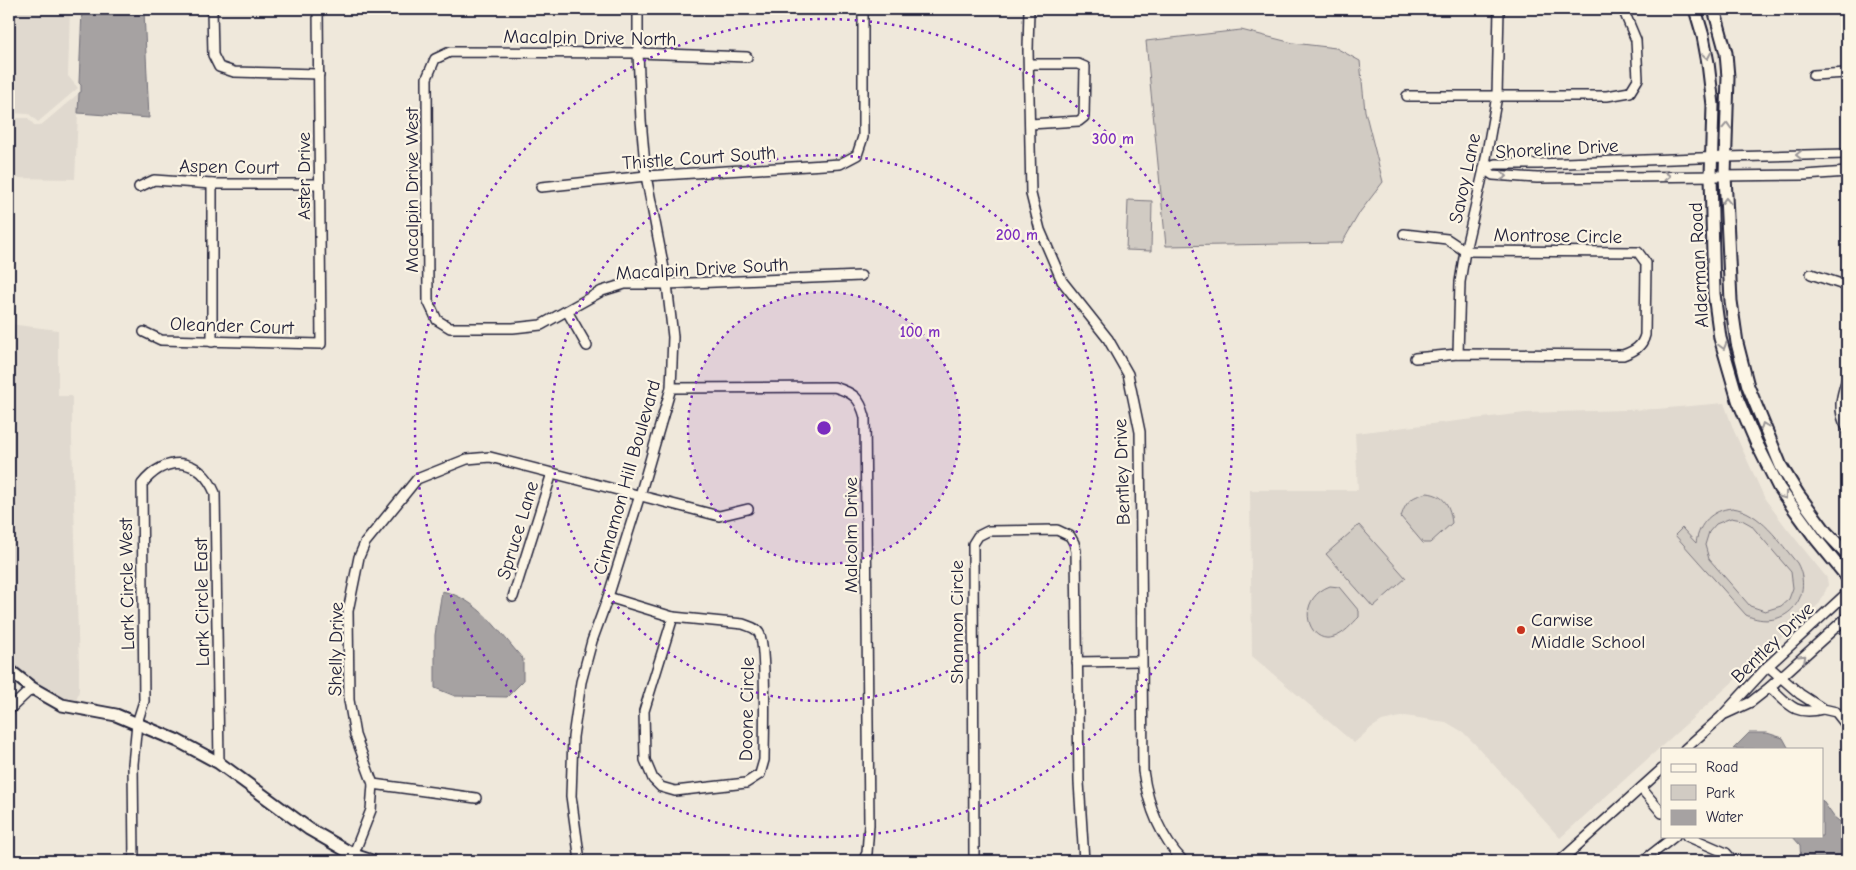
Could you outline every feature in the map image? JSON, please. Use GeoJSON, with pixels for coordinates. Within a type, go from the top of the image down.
{"type":"FeatureCollection","features":[{"type":"Feature","properties":{"kind":"street"},"geometry":{"type":"LineString","coordinates":[[212,9],[213,55],[219,67],[234,72],[319,74]]}},
{"type":"Feature","properties":{"kind":"street","name":"Aster Drive"},"geometry":{"type":"LineString","coordinates":[[318,9],[321,344]]}},
{"type":"Feature","properties":{"kind":"street","name":"Cinnamon Hill Boulevard"},"geometry":{"type":"LineString","coordinates":[[580,861],[571,796],[573,737],[582,682],[592,641],[640,495],[671,388],[673,337],[667,284],[646,176],[640,120],[638,9]]}},
{"type":"Feature","properties":{"kind":"street","name":"Thistle Court South"},"geometry":{"type":"LineString","coordinates":[[542,187],[646,176],[840,164],[857,154],[863,137],[863,9]]}},
{"type":"Feature","properties":{"kind":"street","name":"Bentley Drive"},"geometry":{"type":"LineString","coordinates":[[1029,9],[1031,194],[1040,230],[1062,281],[1108,340],[1128,374],[1139,428],[1142,758],[1144,783],[1159,828],[1172,849],[1183,861]]}},
{"type":"Feature","properties":{"kind":"street","name":"Savoy Lane"},"geometry":{"type":"LineString","coordinates":[[1458,354],[1460,282],[1464,250],[1484,169],[1498,96],[1499,9]]}},
{"type":"Feature","properties":{"kind":"street"},"geometry":{"type":"LineString","coordinates":[[1406,96],[1607,96],[1630,92],[1638,79],[1636,40],[1623,9]]}},
{"type":"Feature","properties":{"kind":"street","name":"Alderman Road"},"geometry":{"type":"LineString","coordinates":[[1695,9],[1703,36],[1713,105],[1711,176],[1714,294],[1720,338],[1738,400],[1779,488],[1816,540],[1847,577]]}},
{"type":"Feature","properties":{"kind":"street","name":"Alderman Road"},"geometry":{"type":"LineString","coordinates":[[1714,9],[1726,53],[1728,77],[1725,174],[1731,301],[1737,343],[1748,386],[1768,437],[1789,480],[1826,532],[1847,554]]}},
{"type":"Feature","properties":{"kind":"street","name":"Macalpin Drive North"},"geometry":{"type":"LineString","coordinates":[[435,59],[450,52],[638,53],[747,57]]}},
{"type":"Feature","properties":{"kind":"street","name":"Macalpin Drive West"},"geometry":{"type":"LineString","coordinates":[[435,59],[427,78],[428,301],[437,320]]}},
{"type":"Feature","properties":{"kind":"street"},"geometry":{"type":"LineString","coordinates":[[1029,64],[1078,64],[1085,67],[1084,117],[1079,121],[1030,124]]}},
{"type":"Feature","properties":{"kind":"street"},"geometry":{"type":"LineString","coordinates":[[1813,75],[1847,73]]}},
{"type":"Feature","properties":{"kind":"street","name":"Shoreline Drive"},"geometry":{"type":"LineString","coordinates":[[1484,169],[1495,164],[1847,154]]}},
{"type":"Feature","properties":{"kind":"street","name":"Shoreline Drive"},"geometry":{"type":"LineString","coordinates":[[1484,169],[1493,175],[1522,178],[1711,176],[1725,174],[1805,175],[1847,172]]}},
{"type":"Feature","properties":{"kind":"street","name":"Aspen Court"},"geometry":{"type":"LineString","coordinates":[[139,187],[154,180],[212,184],[319,184]]}},
{"type":"Feature","properties":{"kind":"street"},"geometry":{"type":"LineString","coordinates":[[212,184],[212,342]]}},
{"type":"Feature","properties":{"kind":"street"},"geometry":{"type":"LineString","coordinates":[[1404,234],[1447,239],[1464,250]]}},
{"type":"Feature","properties":{"kind":"street","name":"Montrose Circle"},"geometry":{"type":"LineString","coordinates":[[1458,354],[1623,355],[1635,351],[1644,343],[1646,329],[1646,263],[1638,252],[1464,250]]}},
{"type":"Feature","properties":{"kind":"street"},"geometry":{"type":"LineString","coordinates":[[1811,274],[1847,286]]}},
{"type":"Feature","properties":{"kind":"street","name":"Macalpin Drive South"},"geometry":{"type":"LineString","coordinates":[[437,320],[450,328],[513,328],[541,325],[602,291],[625,284],[861,276]]}},
{"type":"Feature","properties":{"kind":"street"},"geometry":{"type":"LineString","coordinates":[[567,311],[588,346]]}},
{"type":"Feature","properties":{"kind":"street","name":"Oleander Court"},"geometry":{"type":"LineString","coordinates":[[144,332],[161,340],[321,344]]}},
{"type":"Feature","properties":{"kind":"street"},"geometry":{"type":"LineString","coordinates":[[1415,358],[1458,354]]}},
{"type":"Feature","properties":{"kind":"street"},"geometry":{"type":"LineString","coordinates":[[1847,379],[1842,394],[1840,410],[1847,428]]}},
{"type":"Feature","properties":{"kind":"street","name":"Malcolm Drive"},"geometry":{"type":"LineString","coordinates":[[671,388],[834,387],[848,391],[861,402],[865,417],[869,825],[867,853],[863,861]]}},
{"type":"Feature","properties":{"kind":"street","name":"Shelly Drive"},"geometry":{"type":"LineString","coordinates":[[352,858],[371,810],[373,784],[355,735],[349,700],[348,611],[359,557],[365,543],[417,479],[467,459],[490,457],[719,516],[748,509]]}},
{"type":"Feature","properties":{"kind":"street","name":"Lark Circle West"},"geometry":{"type":"LineString","coordinates":[[134,861],[133,764],[137,724],[144,701],[142,484],[151,474],[164,465],[176,464]]}},
{"type":"Feature","properties":{"kind":"street","name":"Lark Circle East"},"geometry":{"type":"LineString","coordinates":[[176,464],[188,465],[199,471],[209,480],[215,493],[219,763]]}},
{"type":"Feature","properties":{"kind":"street","name":"Spruce Lane"},"geometry":{"type":"LineString","coordinates":[[513,597],[552,473]]}},
{"type":"Feature","properties":{"kind":"street","name":"Shannon Circle"},"geometry":{"type":"LineString","coordinates":[[974,861],[972,549],[975,540],[983,533],[994,530],[1062,531],[1072,539],[1076,551],[1079,782],[1084,861]]}},
{"type":"Feature","properties":{"kind":"street","name":"Bentley Drive"},"geometry":{"type":"LineString","coordinates":[[1686,748],[1720,717],[1768,666],[1847,593]]}},
{"type":"Feature","properties":{"kind":"street","name":"Doone Circle"},"geometry":{"type":"LineString","coordinates":[[608,597],[673,617],[743,624],[753,627],[760,634],[763,653],[764,760],[760,774],[746,782],[674,791],[661,786],[653,778],[644,760],[644,711],[673,617]]}},
{"type":"Feature","properties":{"kind":"street","name":"Bentley Drive"},"geometry":{"type":"LineString","coordinates":[[1720,717],[1751,702],[1782,677],[1847,617]]}},
{"type":"Feature","properties":{"kind":"street"},"geometry":{"type":"LineString","coordinates":[[1077,662],[1141,661]]}},
{"type":"Feature","properties":{"kind":"street"},"geometry":{"type":"LineString","coordinates":[[1768,666],[1809,700],[1824,709],[1836,712],[1847,726]]}},
{"type":"Feature","properties":{"kind":"street"},"geometry":{"type":"LineString","coordinates":[[9,670],[32,688],[62,705],[116,715],[178,741],[219,763],[352,858],[372,861]]}},
{"type":"Feature","properties":{"kind":"street"},"geometry":{"type":"LineString","coordinates":[[1770,686],[1790,706],[1811,712],[1824,709]]}},
{"type":"Feature","properties":{"kind":"street"},"geometry":{"type":"LineString","coordinates":[[9,710],[32,688]]}},
{"type":"Feature","properties":{"kind":"street"},"geometry":{"type":"LineString","coordinates":[[1803,711],[1809,700]]}},
{"type":"Feature","properties":{"kind":"street"},"geometry":{"type":"LineString","coordinates":[[1560,861],[1661,770]]}},
{"type":"Feature","properties":{"kind":"street"},"geometry":{"type":"LineString","coordinates":[[373,784],[476,798]]}},
{"type":"Feature","properties":{"kind":"street"},"geometry":{"type":"LineString","coordinates":[[1641,788],[1661,812]]}},
{"type":"Feature","properties":{"kind":"street"},"geometry":{"type":"LineString","coordinates":[[1642,861],[1672,838]]}},
{"type":"Feature","properties":{"kind":"street"},"geometry":{"type":"LineString","coordinates":[[1692,838],[1726,853],[1733,861]]}},
{"type":"Feature","properties":{"kind":"shaded area"},"geometry":{"type":"Polygon","coordinates":[[[9,9],[70,9],[68,76],[78,88],[38,122],[29,114],[9,113],[9,9]]]}},
{"type":"Feature","properties":{"kind":"shaded area"},"geometry":{"type":"Polygon","coordinates":[[[79,93],[75,179],[9,178],[9,118],[28,118],[35,126],[40,126],[79,93]]]}},
{"type":"Feature","properties":{"kind":"shaded area"},"geometry":{"type":"Polygon","coordinates":[[[9,324],[58,330],[58,396],[72,396],[79,667],[79,690],[76,702],[64,700],[35,684],[9,664],[9,324]]]}},
{"type":"Feature","properties":{"kind":"shaded area","name":"Carwise Middle School"},"geometry":{"type":"Polygon","coordinates":[[[1724,403],[1734,431],[1765,499],[1827,578],[1828,585],[1820,603],[1560,838],[1463,732],[1446,722],[1405,716],[1382,721],[1354,743],[1252,656],[1250,490],[1358,490],[1355,433],[1525,413],[1657,409],[1724,403]]]}},
{"type":"Feature","properties":{"kind":"green space"},"geometry":{"type":"Polygon","coordinates":[[[1241,30],[1293,43],[1336,48],[1360,61],[1365,111],[1383,182],[1360,212],[1342,243],[1166,246],[1146,41],[1241,30]]]}},
{"type":"Feature","properties":{"kind":"green space"},"geometry":{"type":"Polygon","coordinates":[[[1128,200],[1152,201],[1151,251],[1126,250],[1128,200]]]}},
{"type":"Feature","properties":{"kind":"green space"},"geometry":{"type":"Polygon","coordinates":[[[1427,493],[1438,496],[1446,502],[1452,523],[1430,543],[1423,543],[1401,517],[1410,501],[1417,496],[1427,493]]]}},
{"type":"Feature","properties":{"kind":"green space"},"geometry":{"type":"Polygon","coordinates":[[[1725,509],[1742,510],[1760,521],[1797,563],[1802,576],[1799,600],[1783,616],[1772,619],[1760,619],[1746,615],[1675,535],[1682,528],[1696,543],[1703,524],[1713,515],[1725,509]],[[1731,518],[1716,524],[1709,532],[1705,545],[1709,559],[1750,606],[1765,611],[1781,606],[1789,599],[1793,588],[1791,572],[1751,525],[1742,520],[1731,518]]]}},
{"type":"Feature","properties":{"kind":"green space"},"geometry":{"type":"Polygon","coordinates":[[[1359,525],[1406,578],[1373,607],[1326,554],[1359,525]]]}},
{"type":"Feature","properties":{"kind":"green space"},"geometry":{"type":"Polygon","coordinates":[[[1330,586],[1339,587],[1359,611],[1359,617],[1341,634],[1325,638],[1318,635],[1312,629],[1308,611],[1312,601],[1319,593],[1330,586]]]}},
{"type":"Feature","properties":{"kind":"water"},"geometry":{"type":"Polygon","coordinates":[[[82,9],[144,11],[149,118],[78,113],[79,93],[81,92],[81,85],[79,83],[82,9]]]}},
{"type":"Feature","properties":{"kind":"water"},"geometry":{"type":"Polygon","coordinates":[[[442,591],[467,601],[478,609],[523,659],[523,681],[507,697],[455,696],[435,688],[435,635],[442,591]]]}},
{"type":"Feature","properties":{"kind":"water"},"geometry":{"type":"Polygon","coordinates":[[[1749,733],[1767,733],[1783,738],[1788,748],[1734,748],[1749,733]]]}},
{"type":"Feature","properties":{"kind":"water"},"geometry":{"type":"Polygon","coordinates":[[[1824,803],[1834,817],[1847,827],[1847,861],[1801,861],[1800,845],[1794,838],[1824,838],[1824,803]]]}},
{"type":"Feature","properties":{"kind":"place","name":"Carwise Middle School"},"geometry":{"type":"Point","coordinates":[1521,630]}}]}
